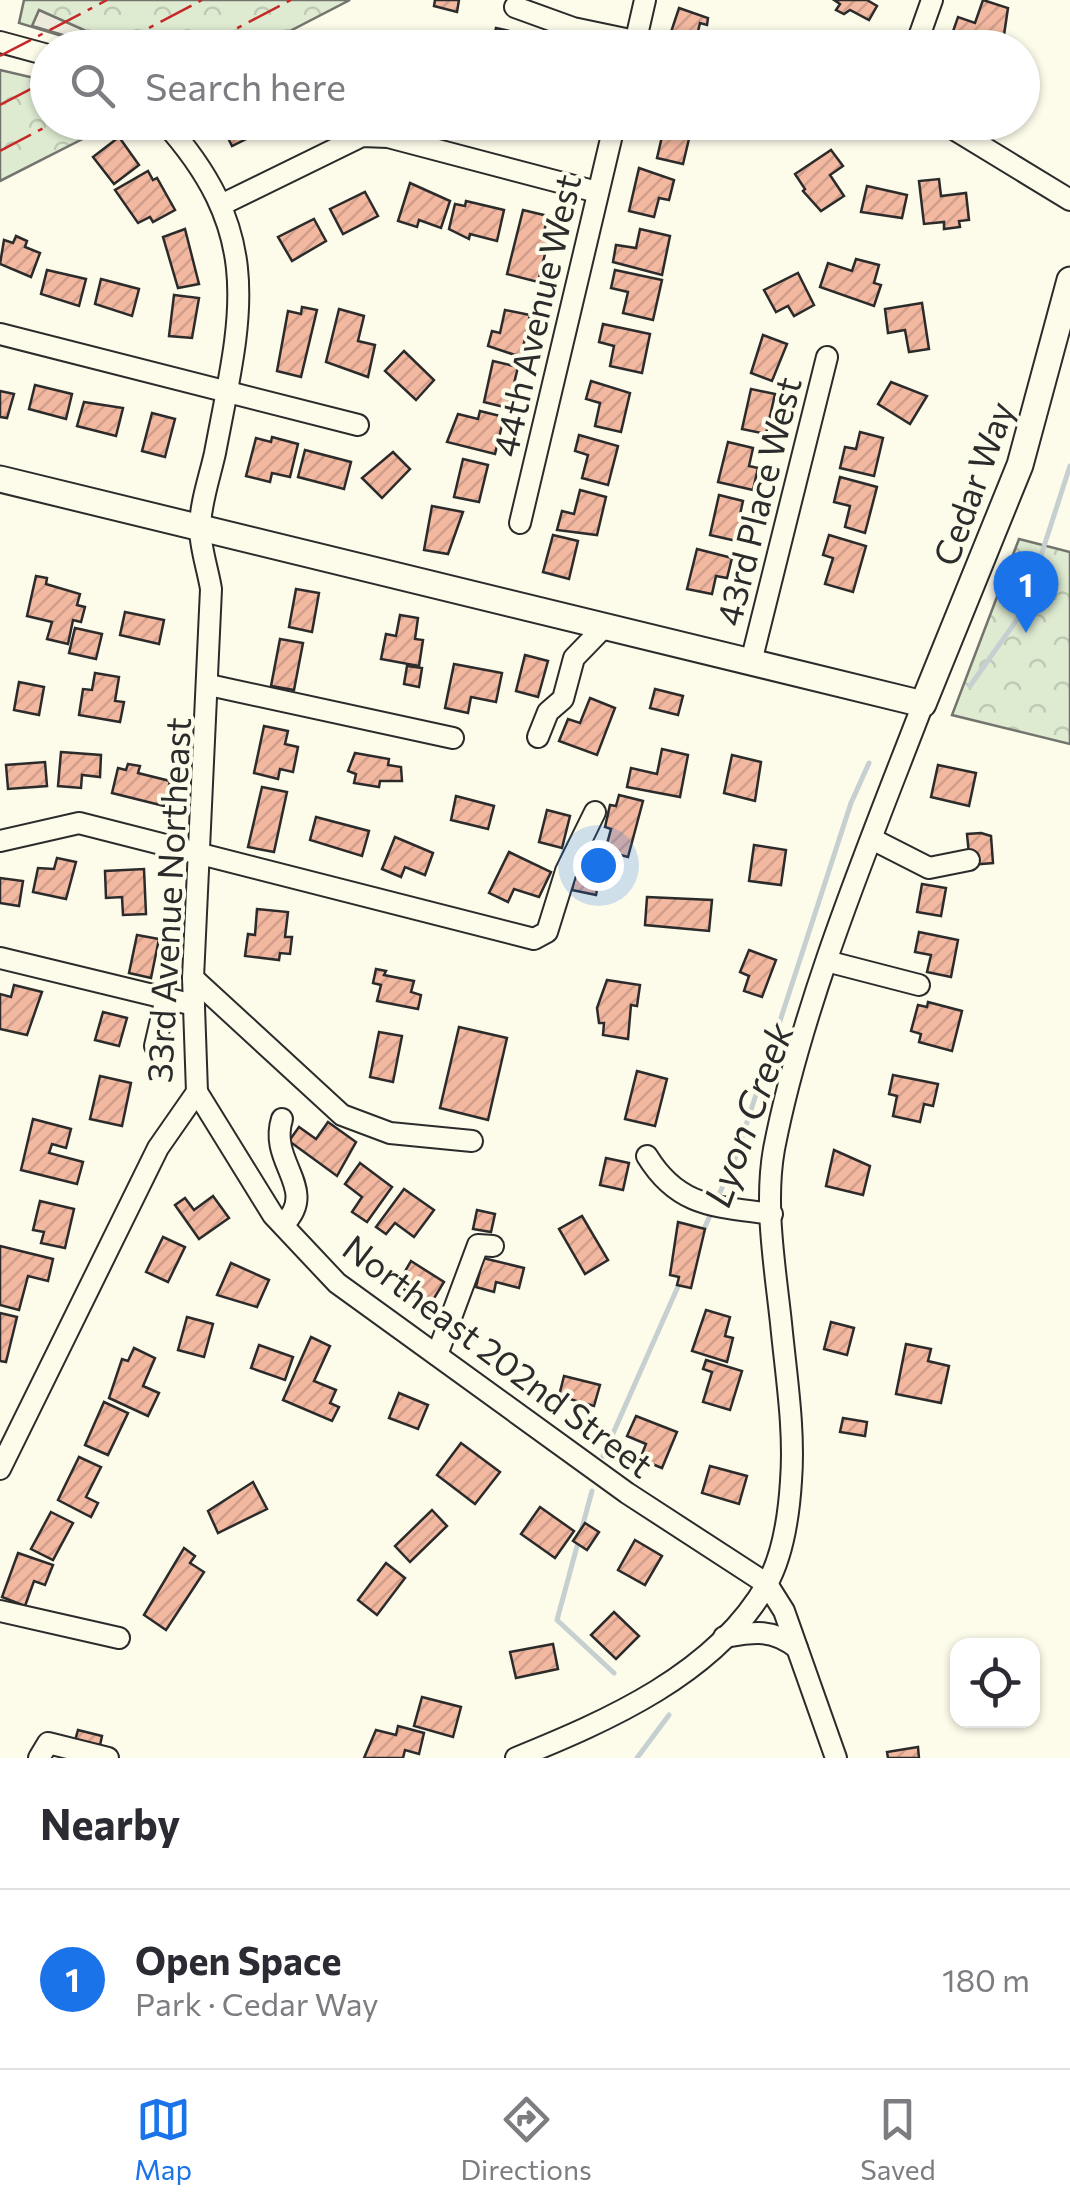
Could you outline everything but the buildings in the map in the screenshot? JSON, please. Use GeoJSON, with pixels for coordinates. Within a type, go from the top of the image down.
{"type":"FeatureCollection","features":[{"type":"Feature","properties":{"kind":"main road","name":"Cedar Way"},"geometry":{"type":"LineString","coordinates":[[923,704],[1020,466],[1070,280]]}},
{"type":"Feature","properties":{"kind":"main road"},"geometry":{"type":"LineString","coordinates":[[0,479],[923,704]]}},
{"type":"Feature","properties":{"kind":"street"},"geometry":{"type":"LineString","coordinates":[[638,30],[645,0]]}},
{"type":"Feature","properties":{"kind":"street"},"geometry":{"type":"LineString","coordinates":[[922,30],[932,0]]}},
{"type":"Feature","properties":{"kind":"street"},"geometry":{"type":"LineString","coordinates":[[515,6],[581,30]]}},
{"type":"Feature","properties":{"kind":"street"},"geometry":{"type":"LineString","coordinates":[[0,42],[30,50]]}},
{"type":"Feature","properties":{"kind":"street"},"geometry":{"type":"LineString","coordinates":[[180,140],[223,204],[241,304],[238,346],[200,528]]}},
{"type":"Feature","properties":{"kind":"street"},"geometry":{"type":"LineString","coordinates":[[223,204],[354,140]]}},
{"type":"Feature","properties":{"kind":"street"},"geometry":{"type":"LineString","coordinates":[[399,140],[598,192]]}},
{"type":"Feature","properties":{"kind":"street","name":"44th Avenue West"},"geometry":{"type":"LineString","coordinates":[[520,522],[611,140]]}},
{"type":"Feature","properties":{"kind":"street"},"geometry":{"type":"LineString","coordinates":[[972,140],[1070,200]]}},
{"type":"Feature","properties":{"kind":"street"},"geometry":{"type":"LineString","coordinates":[[0,334],[358,425]]}},
{"type":"Feature","properties":{"kind":"street","name":"43rd Place West"},"geometry":{"type":"LineString","coordinates":[[752,662],[827,356]]}},
{"type":"Feature","properties":{"kind":"street","name":"33rd Avenue Northeast"},"geometry":{"type":"LineString","coordinates":[[0,1469],[158,1148],[197,1092],[193,978],[211,588],[200,528]]}},
{"type":"Feature","properties":{"kind":"street"},"geometry":{"type":"LineString","coordinates":[[538,738],[548,712],[563,699],[574,658],[604,627]]}},
{"type":"Feature","properties":{"kind":"street"},"geometry":{"type":"LineString","coordinates":[[209,685],[452,738]]}},
{"type":"Feature","properties":{"kind":"street"},"geometry":{"type":"LineString","coordinates":[[516,1758],[589,1728],[678,1676],[724,1637],[767,1584],[787,1517],[792,1447],[772,1214],[774,1152],[830,962],[923,704]]}},
{"type":"Feature","properties":{"kind":"street"},"geometry":{"type":"LineString","coordinates":[[0,841],[79,823],[534,939],[547,932],[566,871],[594,812]]}},
{"type":"Feature","properties":{"kind":"street"},"geometry":{"type":"LineString","coordinates":[[872,839],[928,868],[969,860]]}},
{"type":"Feature","properties":{"kind":"street"},"geometry":{"type":"LineString","coordinates":[[0,958],[194,1005]]}},
{"type":"Feature","properties":{"kind":"street"},"geometry":{"type":"LineString","coordinates":[[830,962],[919,984]]}},
{"type":"Feature","properties":{"kind":"street"},"geometry":{"type":"LineString","coordinates":[[193,978],[342,1115],[390,1133],[472,1142]]}},
{"type":"Feature","properties":{"kind":"street"},"geometry":{"type":"LineString","coordinates":[[155,1046],[166,998]]}},
{"type":"Feature","properties":{"kind":"street","name":"Northeast 202nd Street"},"geometry":{"type":"LineString","coordinates":[[197,1092],[283,1225],[338,1283],[627,1492],[767,1584]]}},
{"type":"Feature","properties":{"kind":"street"},"geometry":{"type":"LineString","coordinates":[[282,1119],[279,1148],[299,1199],[298,1210],[283,1225]]}},
{"type":"Feature","properties":{"kind":"street"},"geometry":{"type":"LineString","coordinates":[[647,1156],[662,1180],[681,1196],[772,1214]]}},
{"type":"Feature","properties":{"kind":"street"},"geometry":{"type":"LineString","coordinates":[[437,1354],[478,1245],[493,1246]]}},
{"type":"Feature","properties":{"kind":"street"},"geometry":{"type":"LineString","coordinates":[[767,1584],[799,1650],[836,1758]]}},
{"type":"Feature","properties":{"kind":"street"},"geometry":{"type":"LineString","coordinates":[[0,1610],[119,1638]]}},
{"type":"Feature","properties":{"kind":"street"},"geometry":{"type":"LineString","coordinates":[[724,1637],[759,1631],[780,1634],[799,1650]]}},
{"type":"Feature","properties":{"kind":"street"},"geometry":{"type":"LineString","coordinates":[[39,1758],[48,1744],[108,1758]]}},
{"type":"Feature","properties":{"kind":"green space"},"geometry":{"type":"Polygon","coordinates":[[[24,0],[350,0],[292,30],[42,30],[19,23],[24,0]]]}},
{"type":"Feature","properties":{"kind":"green space"},"geometry":{"type":"Polygon","coordinates":[[[0,70],[30,77],[30,140],[81,140],[0,181],[0,70]]]}},
{"type":"Feature","properties":{"kind":"green space"},"geometry":{"type":"Polygon","coordinates":[[[1019,539],[1070,552],[1070,744],[952,715],[1019,539]]]}},
{"type":"Feature","properties":{"kind":"shaded area"},"geometry":{"type":"Polygon","coordinates":[[[39,10],[84,30],[46,30],[32,26],[39,10]]]}},
{"type":"Feature","properties":{"kind":"waterway","name":"Lyon Creek"},"geometry":{"type":"LineString","coordinates":[[970,686],[1023,611],[1070,466]]}},
{"type":"Feature","properties":{"kind":"waterway","name":"Lyon Creek"},"geometry":{"type":"LineString","coordinates":[[717,1199],[735,1159],[851,803],[869,763]]}},
{"type":"Feature","properties":{"kind":"waterway","name":"Lyon Creek"},"geometry":{"type":"LineString","coordinates":[[703,1231],[713,1209]]}},
{"type":"Feature","properties":{"kind":"waterway","name":"Lyon Creek"},"geometry":{"type":"LineString","coordinates":[[603,1456],[680,1282]]}},
{"type":"Feature","properties":{"kind":"waterway","name":"Lyon Creek"},"geometry":{"type":"LineString","coordinates":[[592,1491],[557,1620],[614,1673]]}},
{"type":"Feature","properties":{"kind":"waterway","name":"Lyon Creek"},"geometry":{"type":"LineString","coordinates":[[637,1758],[669,1715]]}},
{"type":"Feature","properties":{"kind":"power"},"geometry":{"type":"LineString","coordinates":[[50,30],[107,0]]}},
{"type":"Feature","properties":{"kind":"power"},"geometry":{"type":"LineString","coordinates":[[145,30],[202,0]]}},
{"type":"Feature","properties":{"kind":"power"},"geometry":{"type":"LineString","coordinates":[[234,30],[291,0]]}},
{"type":"Feature","properties":{"kind":"power"},"geometry":{"type":"LineString","coordinates":[[0,56],[30,40]]}},
{"type":"Feature","properties":{"kind":"power"},"geometry":{"type":"LineString","coordinates":[[0,105],[30,89]]}},
{"type":"Feature","properties":{"kind":"power"},"geometry":{"type":"LineString","coordinates":[[0,151],[30,135]]}},
{"type":"Feature","properties":{"kind":"place","name":"Open Space"},"geometry":{"type":"Point","coordinates":[1026,633]}}]}
